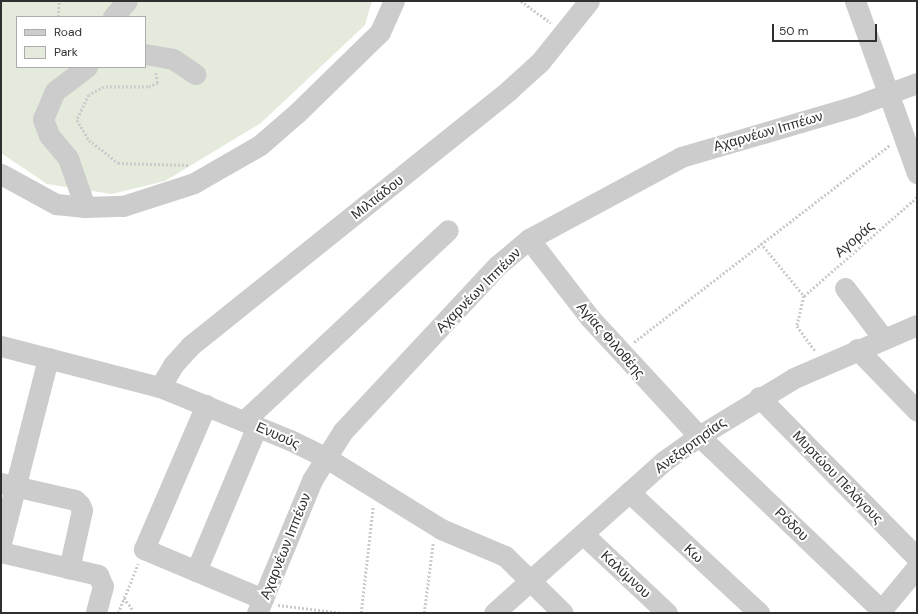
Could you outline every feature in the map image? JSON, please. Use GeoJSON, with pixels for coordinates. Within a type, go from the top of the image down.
{"type":"FeatureCollection","features":[{"type":"Feature","properties":{"kind":"street"},"geometry":{"type":"LineString","coordinates":[[114,16],[127,1]]}},
{"type":"Feature","properties":{"kind":"street"},"geometry":{"type":"LineString","coordinates":[[1,174],[56,204],[85,207],[123,206],[165,194],[225,168],[260,145],[380,32],[394,1]]}},
{"type":"Feature","properties":{"kind":"street","name":"Μιλτιάδου"},"geometry":{"type":"LineString","coordinates":[[160,387],[173,365],[190,346],[479,117],[540,62],[589,1]]}},
{"type":"Feature","properties":{"kind":"street"},"geometry":{"type":"LineString","coordinates":[[855,1],[890,94],[917,173]]}},
{"type":"Feature","properties":{"kind":"street"},"geometry":{"type":"LineString","coordinates":[[148,54],[173,59],[195,74]]}},
{"type":"Feature","properties":{"kind":"street"},"geometry":{"type":"LineString","coordinates":[[85,207],[68,158],[49,135],[43,119],[55,91],[86,68]]}},
{"type":"Feature","properties":{"kind":"street","name":"Αχαρνέων Ιππέων"},"geometry":{"type":"LineString","coordinates":[[260,606],[312,480],[325,457],[376,396],[498,265],[530,239],[681,157],[890,94],[917,83]]}},
{"type":"Feature","properties":{"kind":"street"},"geometry":{"type":"LineString","coordinates":[[196,570],[250,423],[448,230]]}},
{"type":"Feature","properties":{"kind":"street","name":"Αγίας Φιλοθέης"},"geometry":{"type":"LineString","coordinates":[[530,239],[621,353],[700,436]]}},
{"type":"Feature","properties":{"kind":"street"},"geometry":{"type":"LineString","coordinates":[[845,288],[883,338]]}},
{"type":"Feature","properties":{"kind":"street","name":"Ανεξαρτησίας"},"geometry":{"type":"LineString","coordinates":[[494,613],[527,581],[584,535],[629,492],[700,436],[759,397],[823,364],[917,324]]}},
{"type":"Feature","properties":{"kind":"street","name":"Ενυούς"},"geometry":{"type":"LineString","coordinates":[[1,346],[160,387],[250,423],[325,457],[441,529],[505,556],[527,581],[563,613]]}},
{"type":"Feature","properties":{"kind":"street"},"geometry":{"type":"LineString","coordinates":[[857,349],[917,411]]}},
{"type":"Feature","properties":{"kind":"street"},"geometry":{"type":"LineString","coordinates":[[1,543],[8,485],[48,358]]}},
{"type":"Feature","properties":{"kind":"street","name":"Μυρτώου Πελάγους"},"geometry":{"type":"LineString","coordinates":[[759,397],[917,558]]}},
{"type":"Feature","properties":{"kind":"street"},"geometry":{"type":"LineString","coordinates":[[206,405],[144,549],[196,570],[260,606]]}},
{"type":"Feature","properties":{"kind":"street","name":"Ρόδου"},"geometry":{"type":"LineString","coordinates":[[700,436],[881,612]]}},
{"type":"Feature","properties":{"kind":"street"},"geometry":{"type":"LineString","coordinates":[[8,485],[75,500],[80,505],[82,510],[69,569]]}},
{"type":"Feature","properties":{"kind":"street","name":"Κω"},"geometry":{"type":"LineString","coordinates":[[629,492],[759,613]]}},
{"type":"Feature","properties":{"kind":"street","name":"Καλύμνου"},"geometry":{"type":"LineString","coordinates":[[584,535],[667,613]]}},
{"type":"Feature","properties":{"kind":"street"},"geometry":{"type":"LineString","coordinates":[[1,552],[98,575],[101,580],[96,613]]}},
{"type":"Feature","properties":{"kind":"street"},"geometry":{"type":"LineString","coordinates":[[881,612],[917,567]]}},
{"type":"Feature","properties":{"kind":"path"},"geometry":{"type":"LineString","coordinates":[[58,16],[59,1]]}},
{"type":"Feature","properties":{"kind":"path"},"geometry":{"type":"LineString","coordinates":[[521,1],[564,33]]}},
{"type":"Feature","properties":{"kind":"path"},"geometry":{"type":"LineString","coordinates":[[148,54],[158,83],[148,87],[104,86],[89,95],[76,120],[89,140],[118,163],[193,165]]}},
{"type":"Feature","properties":{"kind":"path"},"geometry":{"type":"LineString","coordinates":[[621,353],[761,243],[903,135]]}},
{"type":"Feature","properties":{"kind":"path","name":"Αγοράς"},"geometry":{"type":"LineString","coordinates":[[804,296],[917,197]]}},
{"type":"Feature","properties":{"kind":"path"},"geometry":{"type":"LineString","coordinates":[[761,243],[804,296],[797,326],[823,364]]}},
{"type":"Feature","properties":{"kind":"path"},"geometry":{"type":"LineString","coordinates":[[361,613],[372,507],[382,492]]}},
{"type":"Feature","properties":{"kind":"path"},"geometry":{"type":"LineString","coordinates":[[424,613],[430,549],[441,529]]}},
{"type":"Feature","properties":{"kind":"path"},"geometry":{"type":"LineString","coordinates":[[118,613],[144,549]]}},
{"type":"Feature","properties":{"kind":"path"},"geometry":{"type":"LineString","coordinates":[[124,598],[134,612],[130,613]]}},
{"type":"Feature","properties":{"kind":"path"},"geometry":{"type":"LineString","coordinates":[[260,606],[343,613]]}},
{"type":"Feature","properties":{"kind":"green space"},"geometry":{"type":"Polygon","coordinates":[[[1,1],[372,1],[365,25],[261,123],[165,181],[112,194],[47,184],[1,153],[1,1]]]}}]}
